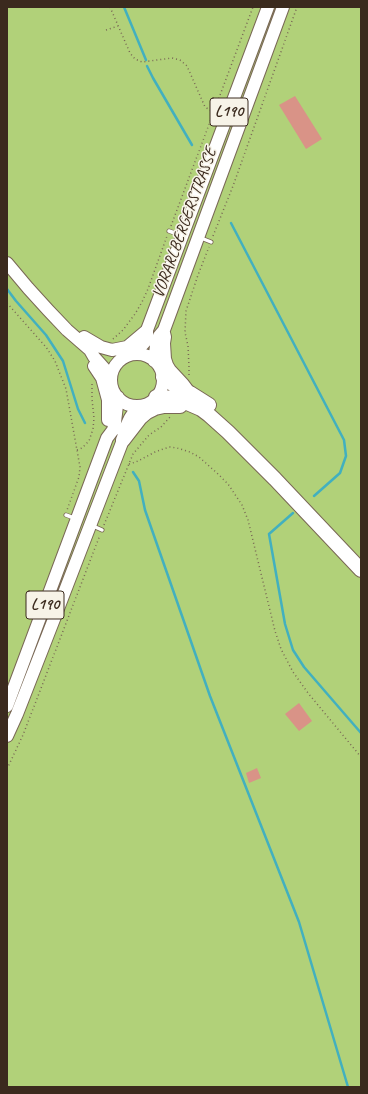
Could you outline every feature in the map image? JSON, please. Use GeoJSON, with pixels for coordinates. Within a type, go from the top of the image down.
{"type":"FeatureCollection","features":[{"type":"Feature","properties":{"kind":"highway"},"geometry":{"type":"LineString","coordinates":[[163,377],[175,386],[190,393],[216,410],[361,558]]}},
{"type":"Feature","properties":{"kind":"highway"},"geometry":{"type":"LineString","coordinates":[[156,397],[178,399],[202,410],[209,415],[239,443],[361,570]]}},
{"type":"Feature","properties":{"kind":"highway"},"geometry":{"type":"LineString","coordinates":[[123,440],[140,418],[155,408],[180,406],[202,410]]}},
{"type":"Feature","properties":{"kind":"main road","name":"VORARLBERGERSTRASSE"},"geometry":{"type":"LineString","coordinates":[[134,354],[145,342],[147,330],[184,238],[268,7]]}},
{"type":"Feature","properties":{"kind":"main road","name":"VORARLBERGERSTRASSE"},"geometry":{"type":"LineString","coordinates":[[154,361],[159,336],[164,330],[191,251],[198,237],[283,7]]}},
{"type":"Feature","properties":{"kind":"main road"},"geometry":{"type":"LineString","coordinates":[[7,263],[67,330],[90,350],[111,376],[115,366],[122,358]]}},
{"type":"Feature","properties":{"kind":"main road"},"geometry":{"type":"LineString","coordinates":[[67,330],[82,336],[101,347],[112,350],[127,346],[147,330]]}},
{"type":"Feature","properties":{"kind":"main road"},"geometry":{"type":"LineString","coordinates":[[67,330],[71,341],[92,362],[102,378],[108,400],[109,417],[107,438]]}},
{"type":"Feature","properties":{"kind":"main road"},"geometry":{"type":"LineString","coordinates":[[164,330],[165,359],[167,365],[190,393]]}},
{"type":"Feature","properties":{"kind":"main road"},"geometry":{"type":"LineString","coordinates":[[90,350],[110,358],[122,358],[134,354],[146,355],[158,365],[163,377],[162,384],[160,391],[150,402],[138,406],[132,406],[118,397]]}},
{"type":"Feature","properties":{"kind":"main road","name":"L190"},"geometry":{"type":"LineString","coordinates":[[7,706],[72,517],[90,484],[107,438],[113,430],[118,397],[113,391],[111,376]]}},
{"type":"Feature","properties":{"kind":"main road","name":"L190"},"geometry":{"type":"LineString","coordinates":[[7,736],[17,714],[123,440],[124,431],[138,406]]}},
{"type":"Feature","properties":{"kind":"main road","name":"L190"},"geometry":{"type":"LineString","coordinates":[[90,484],[94,496],[86,517],[86,520],[90,524]]}},
{"type":"Feature","properties":{"kind":"lane"},"geometry":{"type":"LineString","coordinates":[[169,231],[184,238]]}},
{"type":"Feature","properties":{"kind":"lane"},"geometry":{"type":"LineString","coordinates":[[198,237],[211,242]]}},
{"type":"Feature","properties":{"kind":"lane"},"geometry":{"type":"LineString","coordinates":[[90,524],[102,530]]}},
{"type":"Feature","properties":{"kind":"path"},"geometry":{"type":"LineString","coordinates":[[110,7],[130,53],[135,59],[142,62],[172,58],[180,60],[187,66],[205,107],[214,113]]}},
{"type":"Feature","properties":{"kind":"path"},"geometry":{"type":"LineString","coordinates":[[113,339],[135,314],[148,289],[252,7]]}},
{"type":"Feature","properties":{"kind":"path"},"geometry":{"type":"LineString","coordinates":[[188,378],[190,367],[185,332],[186,311],[198,275],[233,186],[297,7]]}},
{"type":"Feature","properties":{"kind":"path"},"geometry":{"type":"LineString","coordinates":[[106,30],[118,26]]}},
{"type":"Feature","properties":{"kind":"path"},"geometry":{"type":"LineString","coordinates":[[7,303],[46,347],[55,361],[66,389],[77,450],[85,446],[89,441],[93,429],[94,418],[92,377]]}},
{"type":"Feature","properties":{"kind":"path"},"geometry":{"type":"LineString","coordinates":[[7,768],[23,735],[133,454],[149,436],[161,427],[174,413]]}},
{"type":"Feature","properties":{"kind":"path"},"geometry":{"type":"LineString","coordinates":[[129,464],[163,449],[170,447],[177,448],[190,452],[199,458],[228,484],[242,505],[253,535],[275,631],[281,649],[293,672],[308,693],[361,757]]}},
{"type":"Feature","properties":{"kind":"green space"},"geometry":{"type":"Polygon","coordinates":[[[7,7],[361,7],[361,1087],[7,1087],[7,7]]]}},
{"type":"Feature","properties":{"kind":"building"},"geometry":{"type":"Polygon","coordinates":[[[295,96],[322,139],[306,149],[279,105],[295,96]]]}},
{"type":"Feature","properties":{"kind":"building"},"geometry":{"type":"Polygon","coordinates":[[[299,703],[312,721],[299,731],[285,714],[299,703]]]}},
{"type":"Feature","properties":{"kind":"building"},"geometry":{"type":"Polygon","coordinates":[[[257,768],[261,778],[249,783],[246,773],[257,768]]]}},
{"type":"Feature","properties":{"kind":"waterway"},"geometry":{"type":"LineString","coordinates":[[124,7],[146,60]]}},
{"type":"Feature","properties":{"kind":"waterway"},"geometry":{"type":"LineString","coordinates":[[147,66],[192,145]]}},
{"type":"Feature","properties":{"kind":"waterway"},"geometry":{"type":"LineString","coordinates":[[231,223],[344,440],[346,456],[340,473],[314,496]]}},
{"type":"Feature","properties":{"kind":"waterway"},"geometry":{"type":"LineString","coordinates":[[7,289],[46,335],[63,361],[78,409],[85,423]]}},
{"type":"Feature","properties":{"kind":"waterway"},"geometry":{"type":"LineString","coordinates":[[133,472],[139,481],[145,510],[210,696],[299,922],[348,1087]]}},
{"type":"Feature","properties":{"kind":"waterway"},"geometry":{"type":"LineString","coordinates":[[293,513],[269,534],[285,624],[293,650],[304,667],[361,733]]}}]}
